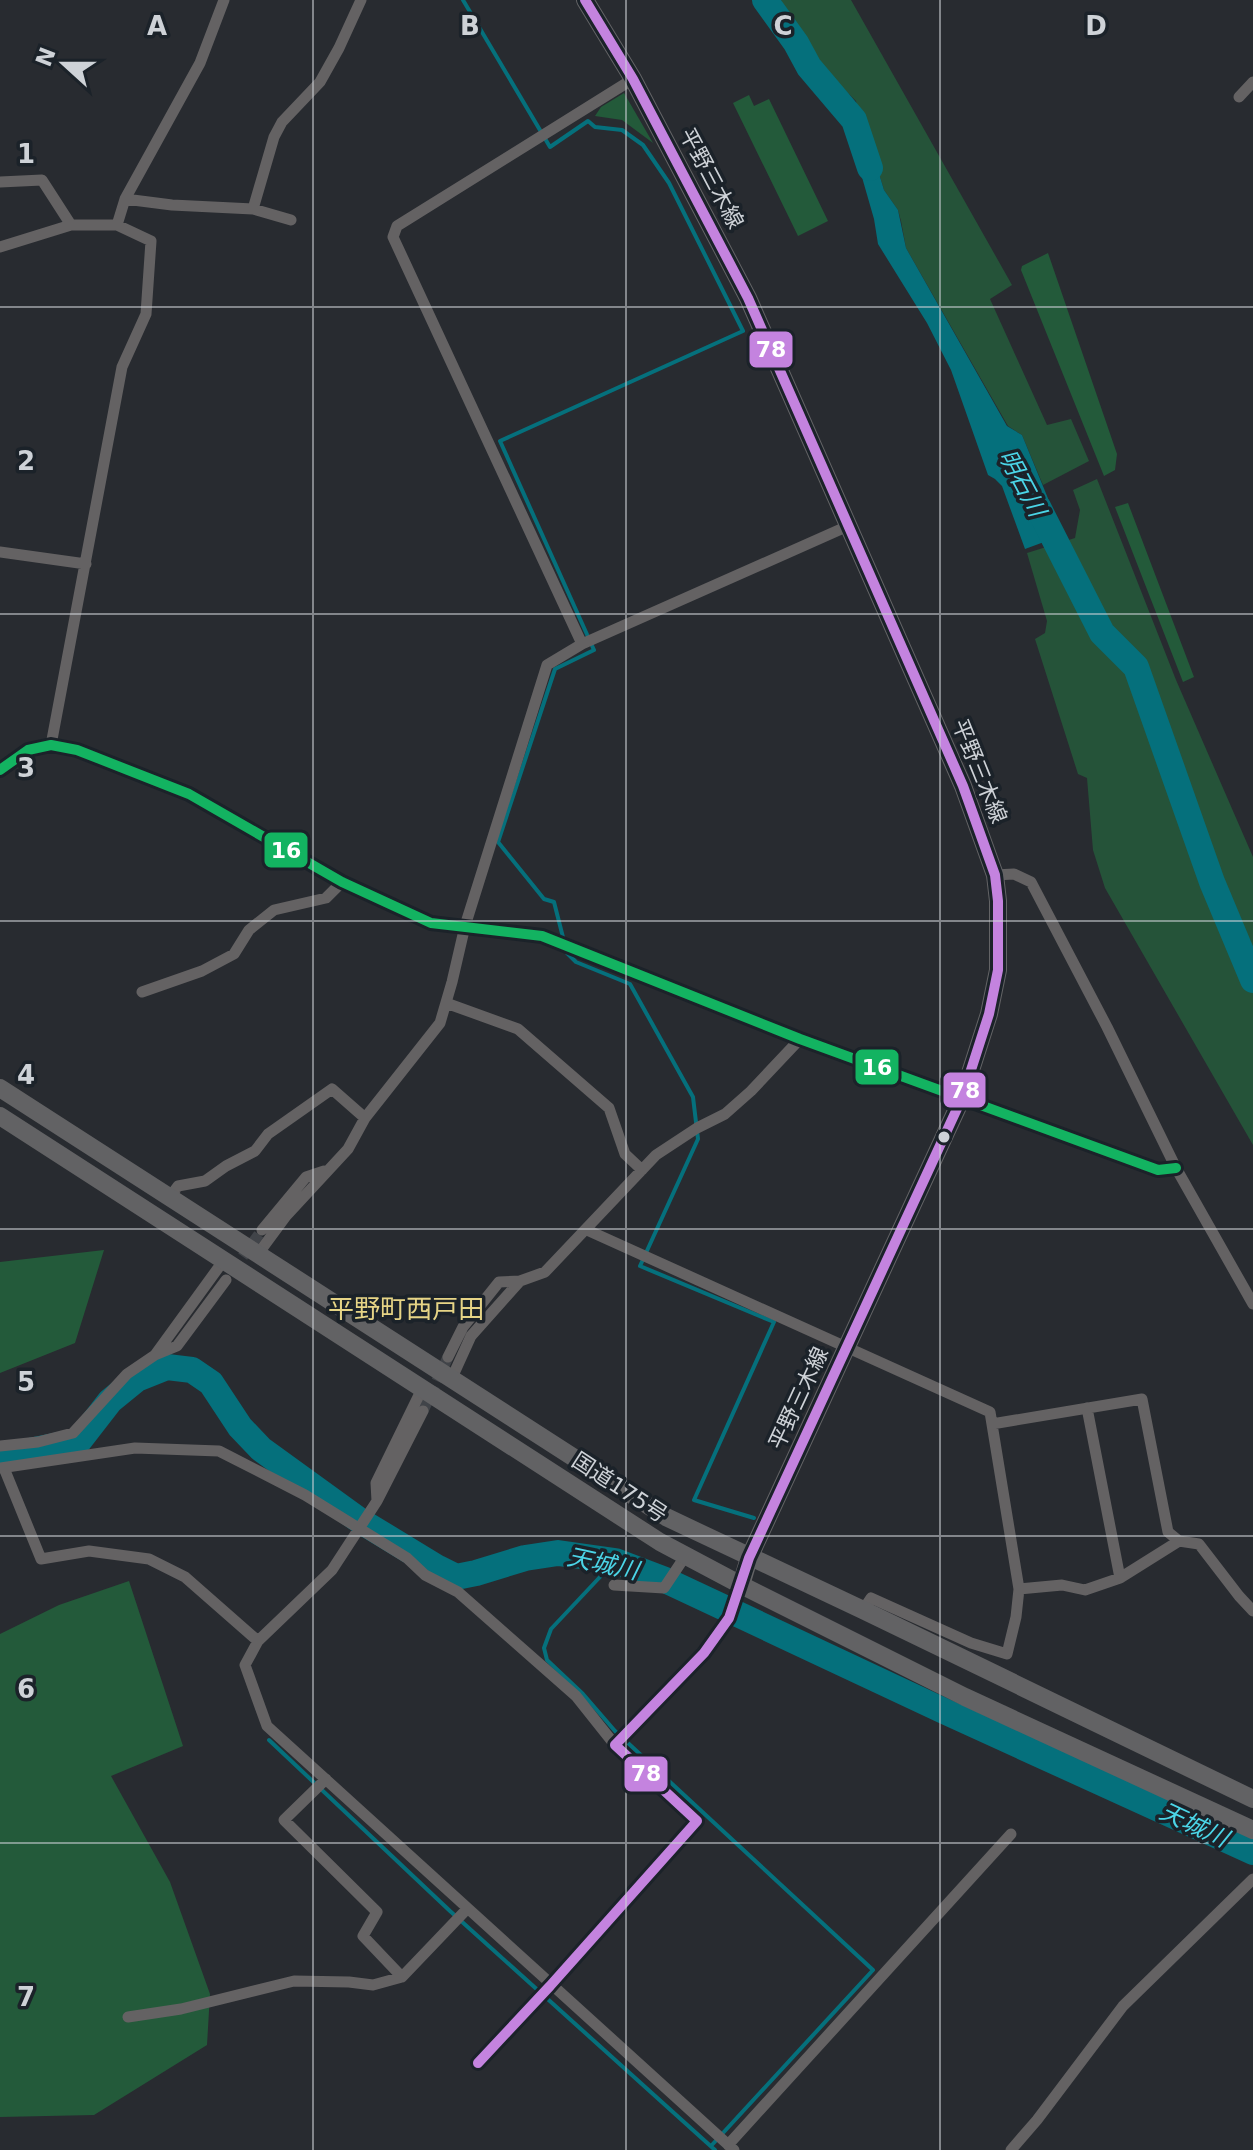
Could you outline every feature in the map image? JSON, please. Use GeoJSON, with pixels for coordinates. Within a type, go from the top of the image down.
{"type":"FeatureCollection","features":[{"type":"Feature","properties":{"kind":"highway","name":"国道175号"},"geometry":{"type":"LineString","coordinates":[[0,1088],[666,1517],[1253,1799]]}},
{"type":"Feature","properties":{"kind":"highway","name":"国道175号"},"geometry":{"type":"LineString","coordinates":[[0,1116],[660,1542],[965,1697],[1253,1830]]}},
{"type":"Feature","properties":{"kind":"main road","name":"平野三木線"},"geometry":{"type":"LineString","coordinates":[[585,0],[633,79],[748,298],[963,786],[995,875],[998,970],[989,1014],[962,1098],[749,1558],[741,1585]]}},
{"type":"Feature","properties":{"kind":"street"},"geometry":{"type":"LineString","coordinates":[[117,225],[125,199],[200,63],[224,0]]}},
{"type":"Feature","properties":{"kind":"street"},"geometry":{"type":"LineString","coordinates":[[253,209],[274,137],[282,122],[320,82],[361,0]]}},
{"type":"Feature","properties":{"kind":"street"},"geometry":{"type":"LineString","coordinates":[[582,644],[393,237],[397,226],[633,79]]}},
{"type":"Feature","properties":{"kind":"street"},"geometry":{"type":"LineString","coordinates":[[1239,97],[1253,82]]}},
{"type":"Feature","properties":{"kind":"street"},"geometry":{"type":"LineString","coordinates":[[0,182],[42,180],[71,225]]}},
{"type":"Feature","properties":{"kind":"street"},"geometry":{"type":"LineString","coordinates":[[125,199],[253,209],[291,220]]}},
{"type":"Feature","properties":{"kind":"street"},"geometry":{"type":"LineString","coordinates":[[0,247],[71,225],[117,225],[151,241],[146,314],[122,367],[51,745]]}},
{"type":"Feature","properties":{"kind":"street"},"geometry":{"type":"LineString","coordinates":[[258,1254],[286,1216],[348,1149],[365,1118],[440,1023],[465,926],[547,665],[582,644],[848,526]]}},
{"type":"Feature","properties":{"kind":"street"},"geometry":{"type":"LineString","coordinates":[[0,552],[86,564]]}},
{"type":"Feature","properties":{"kind":"street"},"geometry":{"type":"LineString","coordinates":[[0,770],[28,750],[51,745],[77,750],[189,794],[342,882],[431,923],[542,936],[800,1039],[1158,1170],[1176,1168]]}},
{"type":"Feature","properties":{"kind":"street"},"geometry":{"type":"LineString","coordinates":[[995,875],[1014,874],[1031,882],[1176,1168],[1253,1304]]}},
{"type":"Feature","properties":{"kind":"street"},"geometry":{"type":"LineString","coordinates":[[142,992],[202,971],[234,954],[249,930],[274,910],[326,898],[342,882]]}},
{"type":"Feature","properties":{"kind":"street"},"geometry":{"type":"LineString","coordinates":[[446,1003],[518,1029],[609,1108],[625,1154],[642,1170]]}},
{"type":"Feature","properties":{"kind":"street"},"geometry":{"type":"LineString","coordinates":[[448,1357],[463,1327],[499,1282],[520,1281],[545,1272],[656,1155],[725,1114],[800,1039]]}},
{"type":"Feature","properties":{"kind":"street"},"geometry":{"type":"LineString","coordinates":[[170,1197],[178,1186],[205,1181],[255,1151],[268,1134],[332,1089],[365,1118]]}},
{"type":"Feature","properties":{"kind":"street"},"geometry":{"type":"LineString","coordinates":[[262,1230],[306,1177],[329,1169]]}},
{"type":"Feature","properties":{"kind":"street"},"geometry":{"type":"LineString","coordinates":[[587,1230],[990,1412],[1019,1589],[1007,1654],[971,1643],[871,1598],[863,1610]]}},
{"type":"Feature","properties":{"kind":"street"},"geometry":{"type":"LineString","coordinates":[[155,1355],[224,1260]]}},
{"type":"Feature","properties":{"kind":"street"},"geometry":{"type":"LineString","coordinates":[[0,1446],[38,1442],[73,1433],[127,1374],[155,1355],[177,1346],[226,1280]]}},
{"type":"Feature","properties":{"kind":"street"},"geometry":{"type":"LineString","coordinates":[[451,1380],[471,1336],[520,1281]]}},
{"type":"Feature","properties":{"kind":"street"},"geometry":{"type":"LineString","coordinates":[[377,1501],[376,1483],[422,1389]]}},
{"type":"Feature","properties":{"kind":"street"},"geometry":{"type":"LineString","coordinates":[[992,1424],[1142,1399],[1168,1532],[1179,1541],[1199,1544],[1253,1611]]}},
{"type":"Feature","properties":{"kind":"street"},"geometry":{"type":"LineString","coordinates":[[1087,1408],[1120,1578]]}},
{"type":"Feature","properties":{"kind":"street"},"geometry":{"type":"LineString","coordinates":[[423,1411],[377,1501],[332,1570],[258,1641],[245,1665],[267,1726],[731,2148],[1011,1834]]}},
{"type":"Feature","properties":{"kind":"street"},"geometry":{"type":"LineString","coordinates":[[38,1442],[41,1462]]}},
{"type":"Feature","properties":{"kind":"street"},"geometry":{"type":"LineString","coordinates":[[258,1641],[185,1577],[149,1559],[89,1551],[41,1559],[2,1468],[135,1448],[219,1451],[305,1495],[407,1558],[425,1575],[458,1592],[576,1696],[615,1745],[697,1821],[478,2063]]}},
{"type":"Feature","properties":{"kind":"street"},"geometry":{"type":"LineString","coordinates":[[1019,1589],[1062,1585],[1085,1590],[1120,1578],[1179,1541]]}},
{"type":"Feature","properties":{"kind":"street"},"geometry":{"type":"LineString","coordinates":[[614,1585],[664,1588],[686,1555]]}},
{"type":"Feature","properties":{"kind":"street"},"geometry":{"type":"LineString","coordinates":[[615,1745],[704,1653],[729,1618],[741,1585]]}},
{"type":"Feature","properties":{"kind":"street"},"geometry":{"type":"LineString","coordinates":[[326,1779],[284,1820],[377,1912],[363,1936],[402,1977]]}},
{"type":"Feature","properties":{"kind":"street"},"geometry":{"type":"LineString","coordinates":[[1011,2150],[1123,2006],[1253,1879]]}},
{"type":"Feature","properties":{"kind":"street"},"geometry":{"type":"LineString","coordinates":[[128,2017],[181,2009],[294,1981],[373,1985],[402,1977],[467,1909]]}},
{"type":"Feature","properties":{"kind":"green space"},"geometry":{"type":"Polygon","coordinates":[[[781,0],[851,0],[1012,285],[990,299],[1047,425],[1071,419],[1089,461],[1043,485],[1022,435],[1008,426],[906,248],[898,210],[884,190],[874,157],[862,134],[856,101],[832,77],[789,19],[781,0]]]}},
{"type":"Feature","properties":{"kind":"green space"},"geometry":{"type":"Polygon","coordinates":[[[624,93],[653,143],[622,120],[595,116],[601,107],[624,93]]]}},
{"type":"Feature","properties":{"kind":"green space"},"geometry":{"type":"Polygon","coordinates":[[[749,95],[754,106],[769,99],[828,221],[798,236],[733,103],[749,95]]]}},
{"type":"Feature","properties":{"kind":"green space"},"geometry":{"type":"Polygon","coordinates":[[[1048,253],[1117,454],[1115,470],[1104,476],[1021,270],[1022,266],[1048,253]]]}},
{"type":"Feature","properties":{"kind":"green space"},"geometry":{"type":"Polygon","coordinates":[[[1097,479],[1176,680],[1253,857],[1253,1145],[1105,888],[1093,850],[1087,778],[1078,774],[1035,639],[1045,633],[1047,621],[1027,553],[1075,538],[1080,510],[1073,490],[1097,479]]]}},
{"type":"Feature","properties":{"kind":"green space"},"geometry":{"type":"Polygon","coordinates":[[[1128,503],[1194,677],[1183,682],[1115,507],[1128,503]]]}},
{"type":"Feature","properties":{"kind":"green space"},"geometry":{"type":"Polygon","coordinates":[[[104,1250],[75,1343],[0,1373],[0,1262],[104,1250]]]}},
{"type":"Feature","properties":{"kind":"green space"},"geometry":{"type":"Polygon","coordinates":[[[129,1581],[183,1746],[111,1776],[170,1882],[210,1994],[207,2045],[94,2115],[0,2117],[0,1634],[59,1605],[129,1581]]]}},
{"type":"Feature","properties":{"kind":"water"},"geometry":{"type":"Polygon","coordinates":[[[862,134],[874,157],[884,190],[898,210],[906,248],[1007,426],[1022,435],[1063,535],[1025,549],[1002,486],[988,475],[951,370],[927,323],[878,244],[851,139],[862,134]]]}},
{"type":"Feature","properties":{"kind":"waterway"},"geometry":{"type":"LineString","coordinates":[[463,0],[550,147],[588,121],[595,127],[622,130],[643,145],[669,183],[743,331],[500,441],[594,650],[555,669],[498,842],[544,899],[554,902],[567,953],[576,962],[630,984],[693,1097],[698,1139],[640,1266],[774,1322],[694,1500],[754,1518]]}},
{"type":"Feature","properties":{"kind":"waterway","name":"明石川"},"geometry":{"type":"LineString","coordinates":[[765,0],[809,67],[854,120],[870,168]]}},
{"type":"Feature","properties":{"kind":"waterway","name":"明石川"},"geometry":{"type":"LineString","coordinates":[[1038,507],[1102,633],[1136,667],[1212,882],[1253,980]]}},
{"type":"Feature","properties":{"kind":"waterway","name":"天城川"},"geometry":{"type":"LineString","coordinates":[[0,1457],[79,1441],[110,1401],[137,1379],[167,1367],[192,1370],[211,1383],[240,1427],[261,1449],[359,1520],[456,1577],[525,1558],[558,1553],[615,1561],[665,1580],[1253,1852]]}},
{"type":"Feature","properties":{"kind":"waterway"},"geometry":{"type":"LineString","coordinates":[[615,1561],[551,1629],[544,1648],[547,1660],[583,1694],[615,1731],[873,1970],[711,2146]]}},
{"type":"Feature","properties":{"kind":"waterway"},"geometry":{"type":"LineString","coordinates":[[269,1740],[450,1911],[715,2150]]}},
{"type":"Feature","properties":{"kind":"tunnel"},"geometry":{"type":"LineString","coordinates":[[233,1270],[262,1230]]}},
{"type":"Feature","properties":{"kind":"tunnel"},"geometry":{"type":"LineString","coordinates":[[423,1411],[448,1357]]}},
{"type":"Feature","properties":{"kind":"transit line","name":"78"},"geometry":{"type":"LineString","coordinates":[[478,2063],[697,1821],[615,1745],[704,1653],[729,1618],[749,1558],[962,1098],[989,1014],[998,970],[995,875],[963,786],[748,298],[633,79],[585,0]]}},
{"type":"Feature","properties":{"kind":"transit line","name":"16"},"geometry":{"type":"LineString","coordinates":[[0,770],[28,750],[51,745],[77,750],[189,794],[342,882],[431,923],[542,936],[800,1039],[1158,1170],[1176,1168]]}},
{"type":"Feature","properties":{"kind":"district","name":"平野町西戸田"},"geometry":{"type":"Point","coordinates":[406,1309]}}]}
